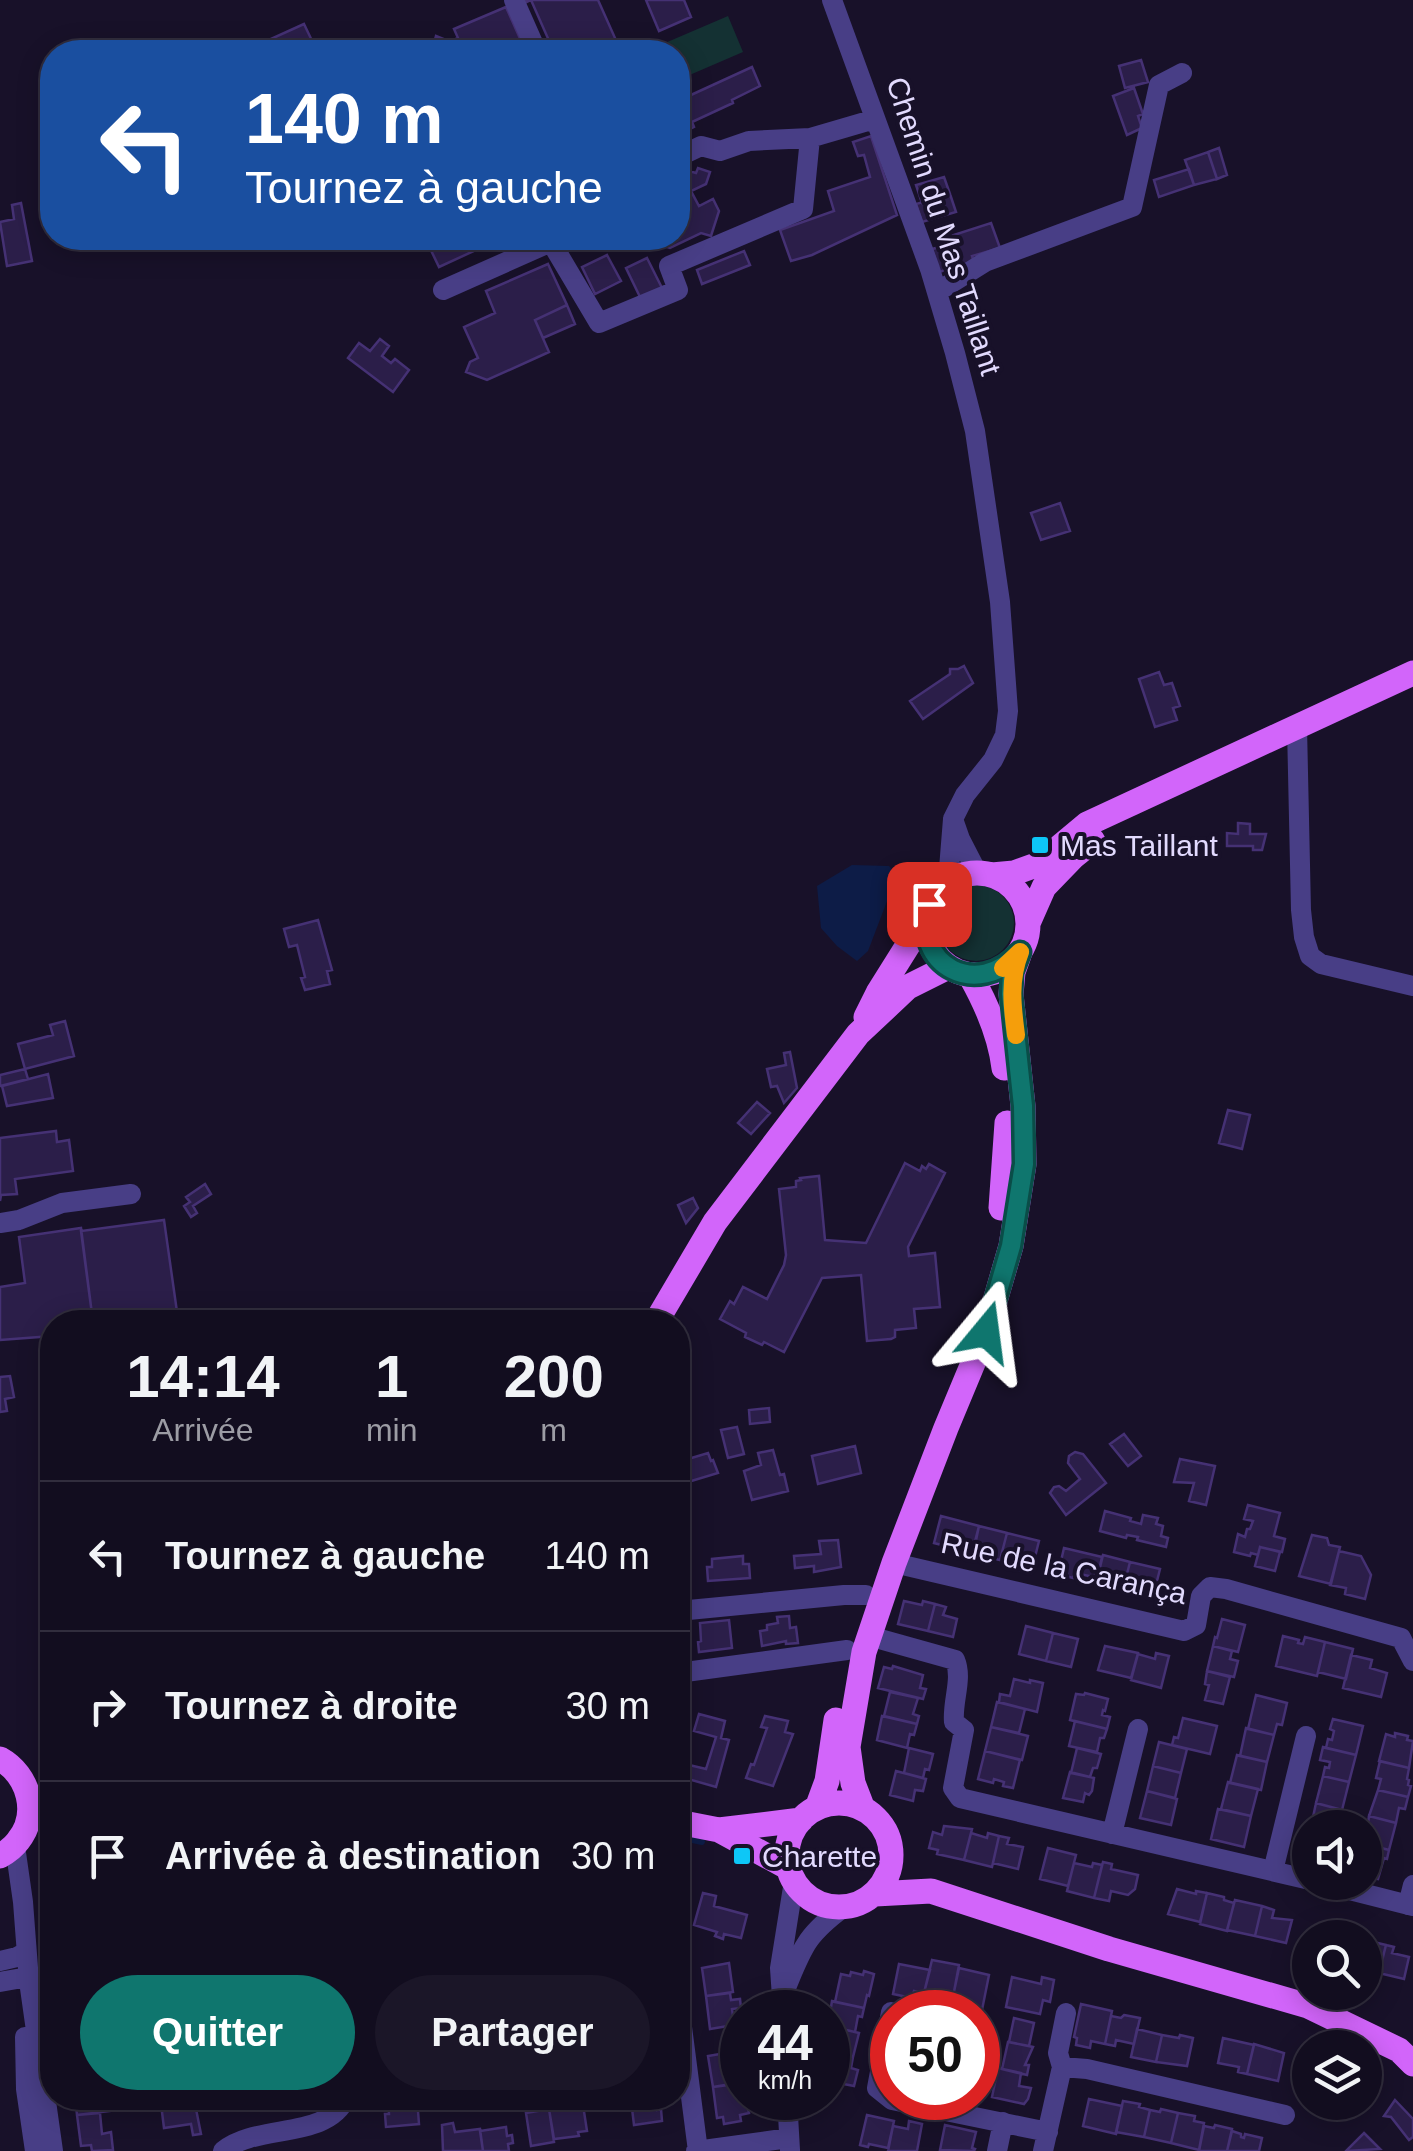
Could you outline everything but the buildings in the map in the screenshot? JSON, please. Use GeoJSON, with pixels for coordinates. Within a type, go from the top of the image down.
{"type":"FeatureCollection","features":[{"type":"Feature","properties":{"kind":"main road"},"geometry":{"type":"LineString","coordinates":[[858,1034],[878,992],[925,918],[929,904],[948,882],[962,875],[1014,873],[1039,864],[1086,824],[1413,673]]}},
{"type":"Feature","properties":{"kind":"main road"},"geometry":{"type":"LineString","coordinates":[[1028,921],[1044,887],[1073,857],[1134,807],[1170,784]]}},
{"type":"Feature","properties":{"kind":"main road"},"geometry":{"type":"LineString","coordinates":[[858,1643],[986,1332],[1011,1246],[1024,1164],[1012,972],[1027,937],[1028,921],[1018,892],[1006,882],[984,874]]}},
{"type":"Feature","properties":{"kind":"main road"},"geometry":{"type":"LineString","coordinates":[[718,1830],[809,1814],[832,1804],[848,1804],[877,1819],[887,1833],[891,1866],[875,1894],[861,1903],[829,1906],[803,1893],[791,1874],[787,1851],[792,1834],[809,1814],[827,1781],[866,1595],[974,1316],[993,1256],[1001,1211],[1007,1096],[1002,1050],[982,998],[959,971],[937,958],[930,946],[925,918]]}},
{"type":"Feature","properties":{"kind":"main road"},"geometry":{"type":"LineString","coordinates":[[663,1310],[716,1222],[858,1034],[908,987],[959,971],[984,976],[1010,963],[1020,952]]}},
{"type":"Feature","properties":{"kind":"main road"},"geometry":{"type":"LineString","coordinates":[[858,1643],[864,1652],[848,1748],[852,1783],[863,1809]]}},
{"type":"Feature","properties":{"kind":"main road"},"geometry":{"type":"LineString","coordinates":[[7,1762],[40,1788]]}},
{"type":"Feature","properties":{"kind":"main road"},"geometry":{"type":"LineString","coordinates":[[7,1762],[28,1793],[30,1812],[13,1844]]}},
{"type":"Feature","properties":{"kind":"main road"},"geometry":{"type":"LineString","coordinates":[[13,1844],[40,1820]]}},
{"type":"Feature","properties":{"kind":"main road"},"geometry":{"type":"LineString","coordinates":[[690,1824],[718,1830],[791,1874]]}},
{"type":"Feature","properties":{"kind":"main road"},"geometry":{"type":"LineString","coordinates":[[892,1850],[932,1891]]}},
{"type":"Feature","properties":{"kind":"main road"},"geometry":{"type":"LineString","coordinates":[[875,1894],[932,1891],[1109,1949],[1308,2006],[1400,2050],[1413,2064]]}},
{"type":"Feature","properties":{"kind":"street"},"geometry":{"type":"LineString","coordinates":[[514,0],[532,40]]}},
{"type":"Feature","properties":{"kind":"street","name":"Chemin du Mas Taillant"},"geometry":{"type":"LineString","coordinates":[[832,0],[937,292],[975,432],[1000,602],[1008,711],[1005,734],[993,760],[965,795],[953,819]]}},
{"type":"Feature","properties":{"kind":"street"},"geometry":{"type":"LineString","coordinates":[[937,292],[985,262],[1132,207],[1158,85],[1182,73]]}},
{"type":"Feature","properties":{"kind":"street"},"geometry":{"type":"LineString","coordinates":[[690,151],[702,146],[720,150],[749,141],[810,138],[875,119]]}},
{"type":"Feature","properties":{"kind":"street"},"geometry":{"type":"LineString","coordinates":[[558,250],[600,323],[678,290],[669,266],[803,209],[810,138]]}},
{"type":"Feature","properties":{"kind":"street"},"geometry":{"type":"LineString","coordinates":[[443,290],[530,250]]}},
{"type":"Feature","properties":{"kind":"street"},"geometry":{"type":"LineString","coordinates":[[1297,727],[1301,910],[1310,956],[1321,964],[1413,986]]}},
{"type":"Feature","properties":{"kind":"street"},"geometry":{"type":"LineString","coordinates":[[953,819],[960,839],[984,874]]}},
{"type":"Feature","properties":{"kind":"street"},"geometry":{"type":"LineString","coordinates":[[948,882],[953,819]]}},
{"type":"Feature","properties":{"kind":"street"},"geometry":{"type":"LineString","coordinates":[[0,1223],[19,1220],[62,1202],[131,1194]]}},
{"type":"Feature","properties":{"kind":"street","name":"Rue de la Carança"},"geometry":{"type":"LineString","coordinates":[[894,1563],[1184,1631],[1196,1625],[1201,1596],[1210,1587],[1226,1589],[1402,1638],[1413,1660]]}},
{"type":"Feature","properties":{"kind":"street"},"geometry":{"type":"LineString","coordinates":[[690,1611],[866,1595]]}},
{"type":"Feature","properties":{"kind":"street"},"geometry":{"type":"LineString","coordinates":[[690,1672],[858,1643],[956,1660],[959,1669],[952,1708],[954,1722],[964,1730],[953,1788],[960,1798],[1292,1876]]}},
{"type":"Feature","properties":{"kind":"street"},"geometry":{"type":"LineString","coordinates":[[1112,1834],[1138,1730]]}},
{"type":"Feature","properties":{"kind":"street"},"geometry":{"type":"LineString","coordinates":[[1274,1871],[1306,1736]]}},
{"type":"Feature","properties":{"kind":"street"},"geometry":{"type":"LineString","coordinates":[[13,1844],[40,2057],[26,2088],[35,2151]]}},
{"type":"Feature","properties":{"kind":"street"},"geometry":{"type":"LineString","coordinates":[[781,1990],[780,1968],[791,1874]]}},
{"type":"Feature","properties":{"kind":"street"},"geometry":{"type":"LineString","coordinates":[[0,1882],[23,1902]]}},
{"type":"Feature","properties":{"kind":"street"},"geometry":{"type":"LineString","coordinates":[[1382,1894],[1411,1899]]}},
{"type":"Feature","properties":{"kind":"street"},"geometry":{"type":"LineString","coordinates":[[787,1990],[799,1954],[817,1928],[844,1907]]}},
{"type":"Feature","properties":{"kind":"street"},"geometry":{"type":"LineString","coordinates":[[0,1960],[26,1952]]}},
{"type":"Feature","properties":{"kind":"street"},"geometry":{"type":"LineString","coordinates":[[0,1982],[29,1979]]}},
{"type":"Feature","properties":{"kind":"street"},"geometry":{"type":"LineString","coordinates":[[995,2120],[1046,2141],[1062,2067],[1058,2053],[1066,2013]]}},
{"type":"Feature","properties":{"kind":"street"},"geometry":{"type":"LineString","coordinates":[[1062,2067],[1087,2069],[1285,2115]]}},
{"type":"Feature","properties":{"kind":"street"},"geometry":{"type":"LineString","coordinates":[[690,2093],[697,2151],[790,2144]]}},
{"type":"Feature","properties":{"kind":"street"},"geometry":{"type":"LineString","coordinates":[[47,2110],[53,2151]]}},
{"type":"Feature","properties":{"kind":"street"},"geometry":{"type":"LineString","coordinates":[[223,2151],[242,2138],[316,2124],[339,2110]]}},
{"type":"Feature","properties":{"kind":"street"},"geometry":{"type":"LineString","coordinates":[[998,2151],[1004,2122]]}},
{"type":"Feature","properties":{"kind":"green space"},"geometry":{"type":"Polygon","coordinates":[[[728,16],[743,52],[690,75],[690,40],[672,40],[728,16]]]}},
{"type":"Feature","properties":{"kind":"green space"},"geometry":{"type":"Polygon","coordinates":[[[976,885],[1003,896],[1014,923],[1003,950],[976,961],[949,950],[938,923],[949,896],[976,885]]]}},
{"type":"Feature","properties":{"kind":"water"},"geometry":{"type":"Polygon","coordinates":[[[852,865],[889,866],[897,875],[868,951],[857,961],[821,928],[817,886],[852,865]]]}},
{"type":"Feature","properties":{"kind":"waterway"},"geometry":{"type":"LineString","coordinates":[[690,1840],[702,1842]]}},
{"type":"Feature","properties":{"kind":"slow traffic"},"geometry":{"type":"LineString","coordinates":[[1003,968],[1020,952],[1012,972],[1016,1035]]}},
{"type":"Feature","properties":{"kind":"place","name":"Mas Taillant"},"geometry":{"type":"Point","coordinates":[1040,845]}},
{"type":"Feature","properties":{"kind":"place","name":"Charette"},"geometry":{"type":"Point","coordinates":[742,1856]}},
{"type":"Feature","properties":{"kind":"route"},"geometry":{"type":"LineString","coordinates":[[929,904],[925,918],[930,946],[948,967],[970,976],[984,976],[1010,963],[1020,952],[1012,972],[1011,994],[1023,1106],[1024,1164],[1011,1246],[986,1332]]}}]}
